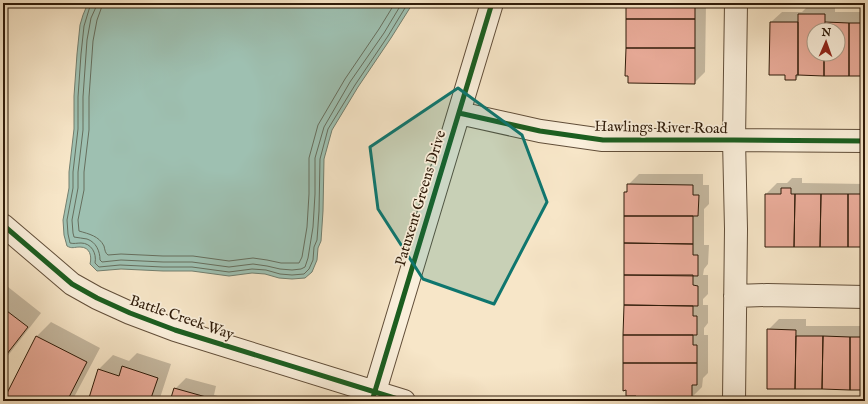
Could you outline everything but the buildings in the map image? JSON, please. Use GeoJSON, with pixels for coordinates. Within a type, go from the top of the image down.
{"type":"FeatureCollection","features":[{"type":"Feature","properties":{"kind":"street","name":"Patuxent Greens Drive"},"geometry":{"type":"LineString","coordinates":[[373,396],[492,3]]}},
{"type":"Feature","properties":{"kind":"street"},"geometry":{"type":"LineString","coordinates":[[734,401],[736,229],[734,140],[736,3]]}},
{"type":"Feature","properties":{"kind":"street","name":"Hawlings River Road"},"geometry":{"type":"LineString","coordinates":[[459,113],[540,131],[603,140],[865,141]]}},
{"type":"Feature","properties":{"kind":"street","name":"Battle Creek Way"},"geometry":{"type":"LineString","coordinates":[[3,225],[72,284],[130,313],[175,330],[373,396],[404,401]]}},
{"type":"Feature","properties":{"kind":"street"},"geometry":{"type":"LineString","coordinates":[[735,296],[767,295],[865,297]]}},
{"type":"Feature","properties":{"kind":"highlighted area"},"geometry":{"type":"Polygon","coordinates":[[[458,88],[522,135],[547,202],[494,304],[423,279],[378,209],[370,147],[458,88]]]}},
{"type":"Feature","properties":{"kind":"water"},"geometry":{"type":"Polygon","coordinates":[[[88,3],[413,3],[358,87],[332,130],[324,159],[321,241],[318,248],[317,260],[312,272],[305,278],[279,278],[265,274],[252,273],[229,276],[192,271],[121,269],[97,271],[90,264],[91,258],[88,250],[83,247],[72,248],[67,246],[64,235],[63,220],[69,188],[69,172],[74,129],[74,96],[77,54],[80,25],[88,3]]]}},
{"type":"Feature","properties":{"kind":"cycle path"},"geometry":{"type":"LineString","coordinates":[[372,401],[492,3]]}},
{"type":"Feature","properties":{"kind":"cycle path"},"geometry":{"type":"LineString","coordinates":[[459,113],[540,131],[603,140],[865,141]]}},
{"type":"Feature","properties":{"kind":"cycle path"},"geometry":{"type":"LineString","coordinates":[[3,225],[72,284],[97,298],[130,313],[175,330],[404,401]]}}]}
